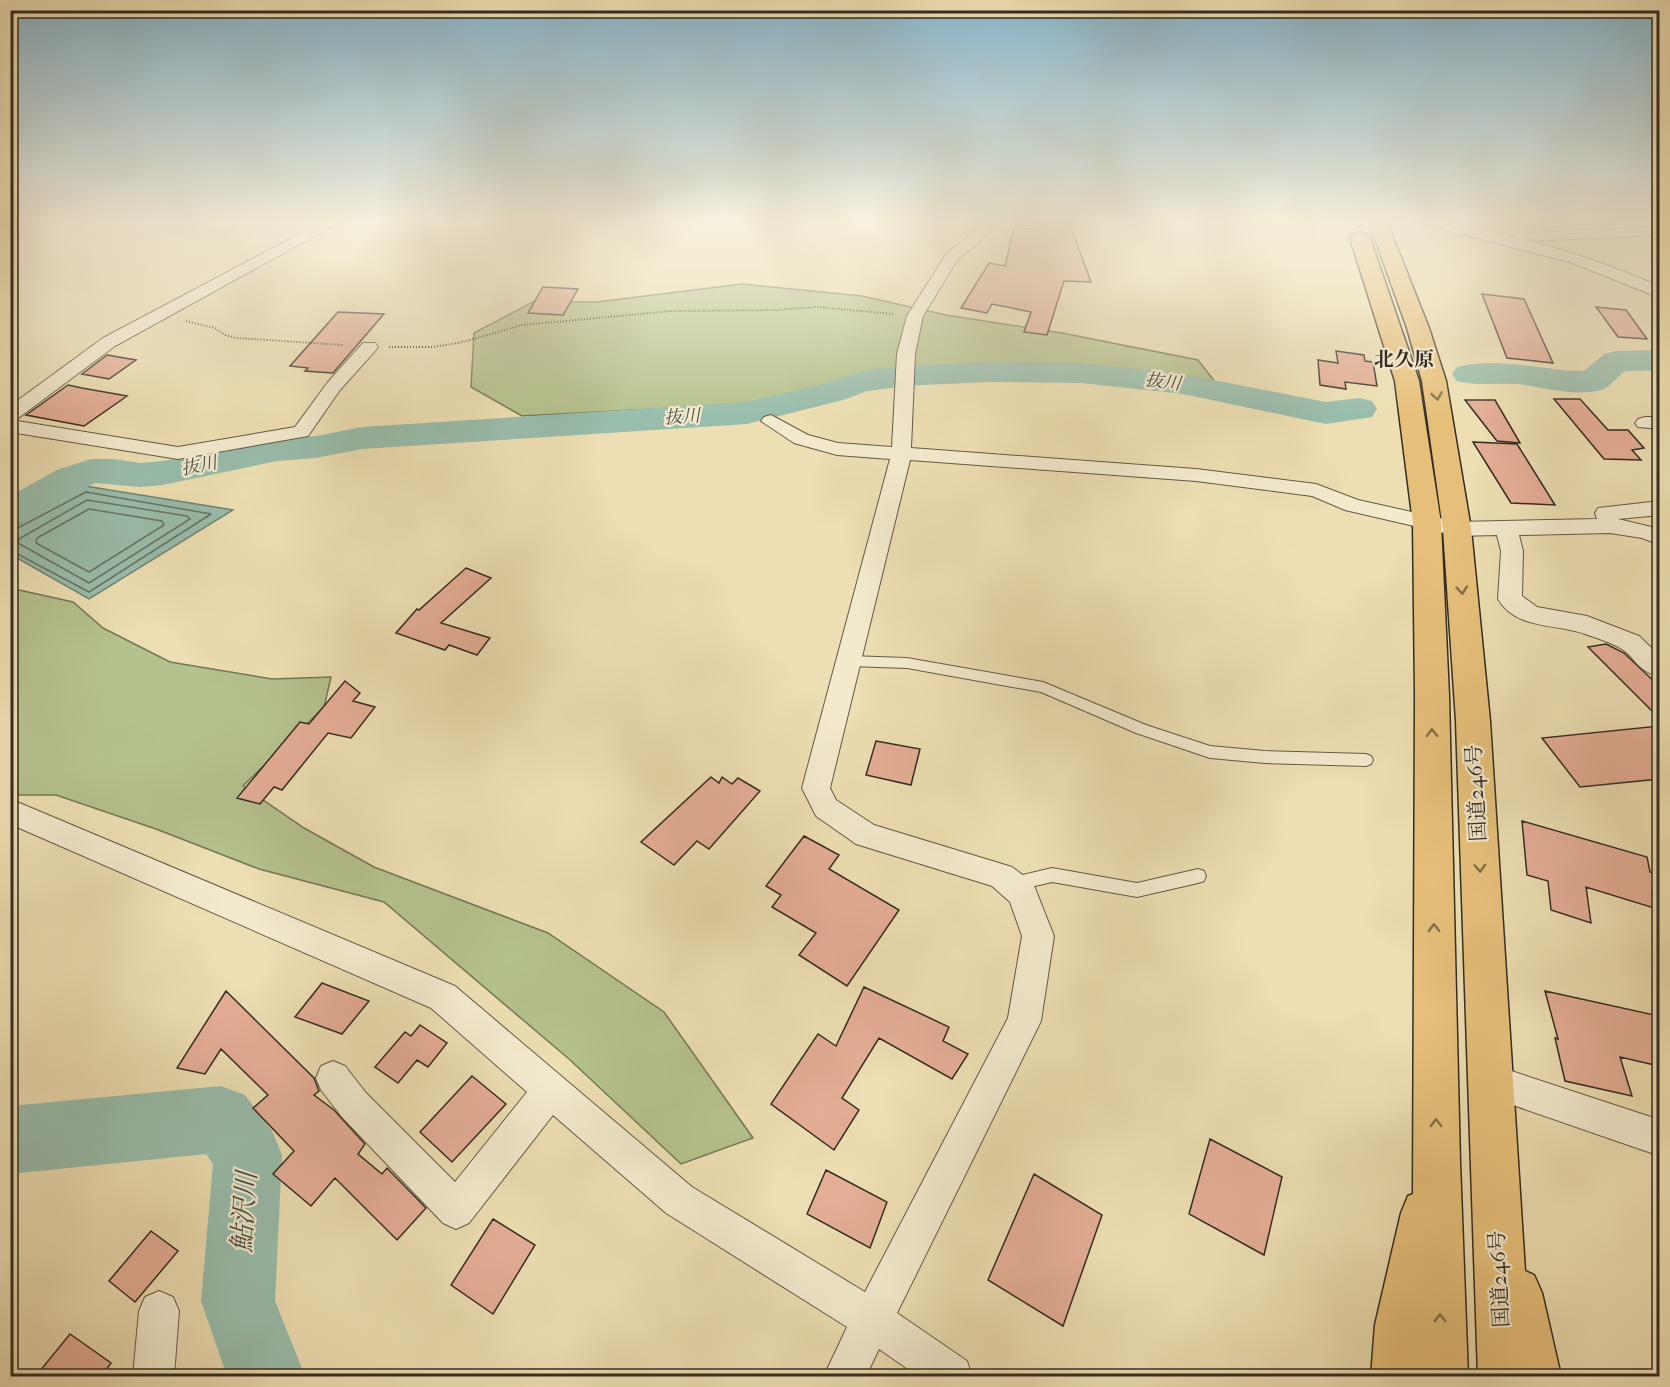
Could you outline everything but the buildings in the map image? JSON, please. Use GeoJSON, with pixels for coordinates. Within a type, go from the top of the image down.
{"type":"FeatureCollection","features":[{"type":"Feature","properties":{"kind":"highway","name":"国道246号"},"geometry":{"type":"LineString","coordinates":[[1376,287],[1407,381],[1442,526],[1473,721],[1505,1377]]}},
{"type":"Feature","properties":{"kind":"highway","name":"国道246号"},"geometry":{"type":"LineString","coordinates":[[1402,287],[1434,381],[1442,526],[1432,696],[1436,1162],[1442,1377]]}},
{"type":"Feature","properties":{"kind":"highway"},"geometry":{"type":"LineString","coordinates":[[1398,1377],[1401,1325],[1436,1162]]}},
{"type":"Feature","properties":{"kind":"highway"},"geometry":{"type":"LineString","coordinates":[[1494,1186],[1534,1377]]}},
{"type":"Feature","properties":{"kind":"street"},"geometry":{"type":"LineString","coordinates":[[10,415],[109,342],[212,287]]}},
{"type":"Feature","properties":{"kind":"street"},"geometry":{"type":"LineString","coordinates":[[844,1377],[1024,1021],[1038,936],[1022,893],[1000,876],[866,835],[826,808],[816,788],[900,455],[904,379],[915,316],[933,287]]}},
{"type":"Feature","properties":{"kind":"street"},"geometry":{"type":"LineString","coordinates":[[10,426],[178,453],[301,432],[334,386],[369,347]]}},
{"type":"Feature","properties":{"kind":"street"},"geometry":{"type":"LineString","coordinates":[[771,422],[801,440],[837,449],[1196,476],[1316,490],[1352,505],[1442,526],[1506,529],[1610,526],[1647,532],[1659,538]]}},
{"type":"Feature","properties":{"kind":"street"},"geometry":{"type":"LineString","coordinates":[[1610,526],[1606,513],[1659,508]]}},
{"type":"Feature","properties":{"kind":"street"},"geometry":{"type":"LineString","coordinates":[[1506,529],[1512,551],[1510,598],[1530,614],[1587,625],[1630,642],[1646,660],[1659,668]]}},
{"type":"Feature","properties":{"kind":"street"},"geometry":{"type":"LineString","coordinates":[[10,811],[443,997],[679,1200],[872,1319],[952,1377]]}},
{"type":"Feature","properties":{"kind":"street"},"geometry":{"type":"LineString","coordinates":[[333,1078],[354,1105],[456,1210],[551,1090]]}},
{"type":"Feature","properties":{"kind":"street"},"geometry":{"type":"LineString","coordinates":[[1490,1081],[1659,1138]]}},
{"type":"Feature","properties":{"kind":"street"},"geometry":{"type":"LineString","coordinates":[[153,1377],[159,1311]]}},
{"type":"Feature","properties":{"kind":"lane"},"geometry":{"type":"LineString","coordinates":[[849,662],[907,663],[1043,687],[1141,729],[1210,752],[1265,757],[1366,760]]}},
{"type":"Feature","properties":{"kind":"lane"},"geometry":{"type":"LineString","coordinates":[[1012,885],[1052,875],[1137,890],[1198,876]]}},
{"type":"Feature","properties":{"kind":"path"},"geometry":{"type":"LineString","coordinates":[[159,315],[215,328],[225,335],[237,338],[369,347],[433,347],[463,342],[522,325],[672,311],[775,310],[817,307],[915,316]]}},
{"type":"Feature","properties":{"kind":"green space"},"geometry":{"type":"Polygon","coordinates":[[[720,287],[769,287],[862,296],[946,315],[1062,333],[1198,360],[1219,387],[1048,366],[768,403],[522,416],[471,387],[474,333],[533,302],[597,302],[720,287]]]}},
{"type":"Feature","properties":{"kind":"green space"},"geometry":{"type":"Polygon","coordinates":[[[10,588],[73,602],[103,628],[170,662],[272,679],[331,677],[324,707],[243,786],[304,828],[374,867],[548,933],[664,1012],[753,1138],[681,1164],[569,1059],[384,902],[259,869],[156,829],[56,795],[11,795],[10,588]]]}},
{"type":"Feature","properties":{"kind":"water"},"geometry":{"type":"Polygon","coordinates":[[[85,486],[233,510],[89,599],[10,554],[11,528],[85,486]]]}},
{"type":"Feature","properties":{"kind":"waterway","name":"抜川"},"geometry":{"type":"LineString","coordinates":[[1469,374],[1515,374],[1569,381],[1593,381],[1616,361],[1660,360]]}},
{"type":"Feature","properties":{"kind":"waterway","name":"抜川"},"geometry":{"type":"LineString","coordinates":[[10,513],[71,478],[91,471],[114,471],[140,475],[163,473],[277,450],[316,447],[362,438],[747,413],[831,393],[860,382],[901,376],[989,372],[1081,373],[1183,384],[1326,413],[1359,409]]}},
{"type":"Feature","properties":{"kind":"waterway","name":"鮎沢川"},"geometry":{"type":"LineString","coordinates":[[10,1140],[221,1119],[248,1155],[238,1301],[266,1376]]}},
{"type":"Feature","properties":{"kind":"district","name":"北久原"},"geometry":{"type":"Point","coordinates":[1404,359]}}]}
